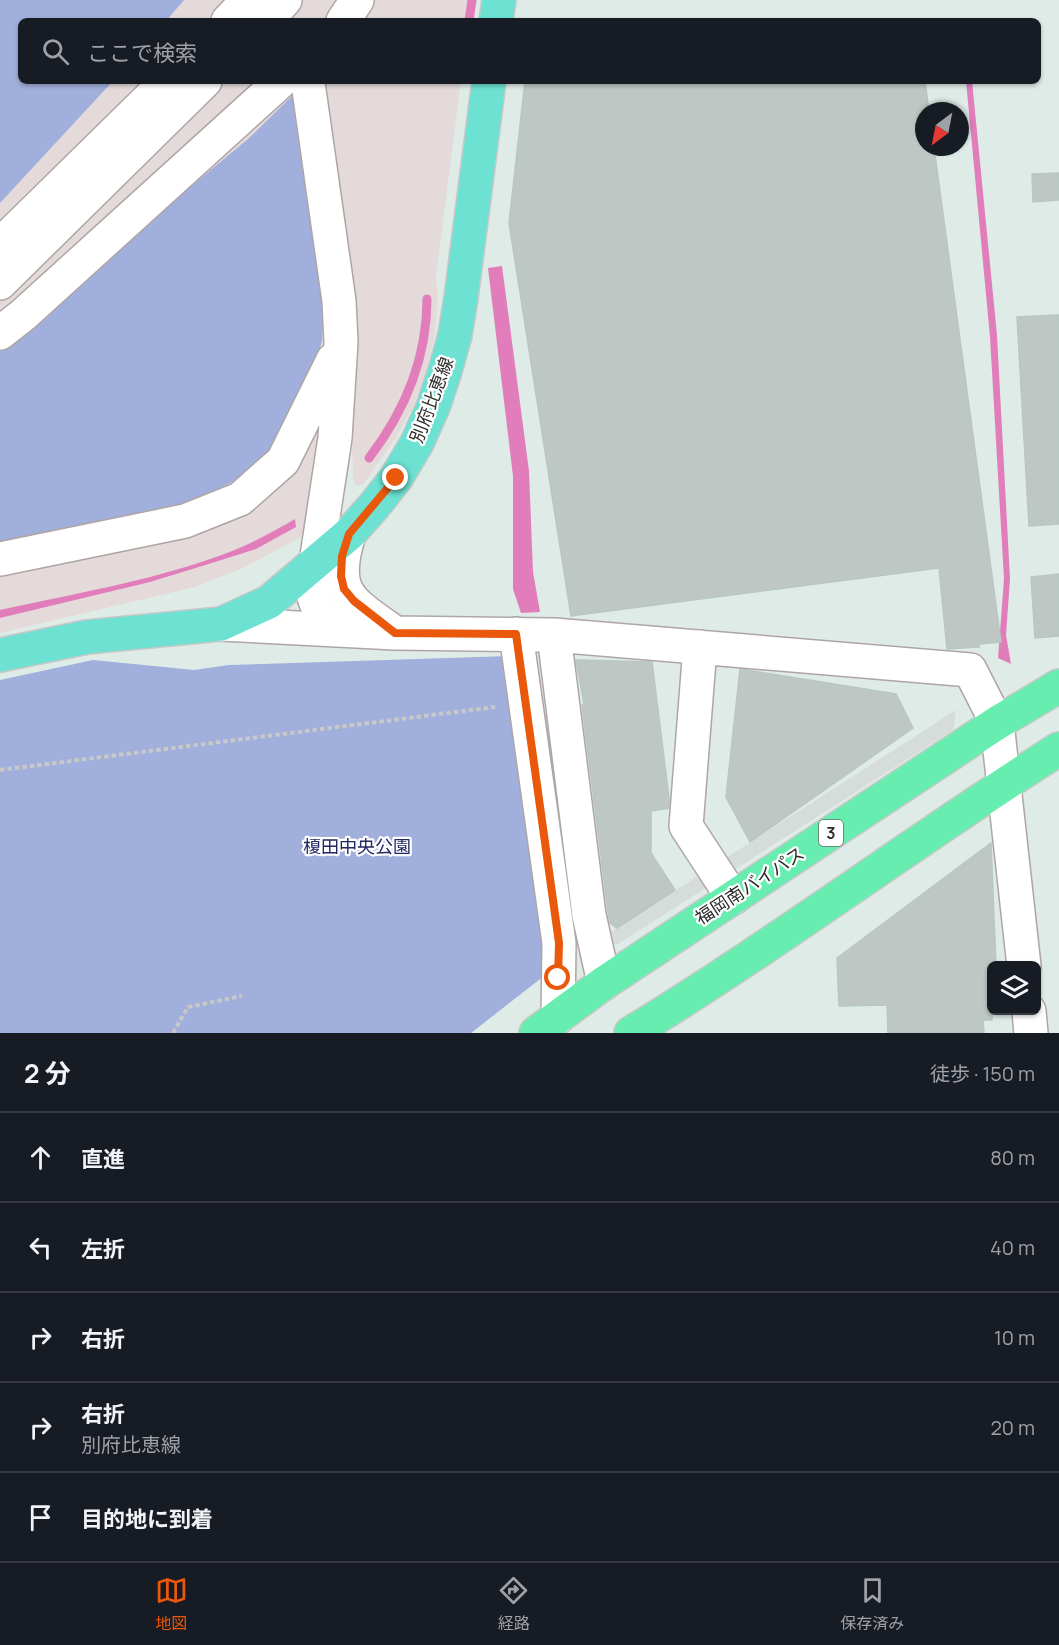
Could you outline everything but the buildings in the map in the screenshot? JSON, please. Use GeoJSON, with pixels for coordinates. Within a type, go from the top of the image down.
{"type":"FeatureCollection","features":[{"type":"Feature","properties":{"kind":"highway","name":"福岡南バイパス"},"geometry":{"type":"LineString","coordinates":[[547,1025],[604,983],[996,723],[1059,686]]}},
{"type":"Feature","properties":{"kind":"highway"},"geometry":{"type":"LineString","coordinates":[[631,1033],[706,988],[1059,749]]}},
{"type":"Feature","properties":{"kind":"main road"},"geometry":{"type":"LineString","coordinates":[[496,18],[499,0]]}},
{"type":"Feature","properties":{"kind":"main road","name":"別府比恵線"},"geometry":{"type":"LineString","coordinates":[[0,655],[87,637],[221,624],[269,602],[349,534],[396,478],[417,443],[433,407],[445,371],[455,335],[489,84]]}},
{"type":"Feature","properties":{"kind":"street"},"geometry":{"type":"LineString","coordinates":[[231,18],[248,0]]}},
{"type":"Feature","properties":{"kind":"street"},"geometry":{"type":"LineString","coordinates":[[269,18],[285,0]]}},
{"type":"Feature","properties":{"kind":"street"},"geometry":{"type":"LineString","coordinates":[[345,18],[357,0]]}},
{"type":"Feature","properties":{"kind":"street"},"geometry":{"type":"LineString","coordinates":[[0,245],[164,84]]}},
{"type":"Feature","properties":{"kind":"street"},"geometry":{"type":"LineString","coordinates":[[0,283],[202,84]]}},
{"type":"Feature","properties":{"kind":"street"},"geometry":{"type":"LineString","coordinates":[[0,333],[293,84]]}},
{"type":"Feature","properties":{"kind":"street"},"geometry":{"type":"LineString","coordinates":[[295,84],[339,301],[341,342],[335,438],[312,589],[315,605],[329,622],[342,630]]}},
{"type":"Feature","properties":{"kind":"street"},"geometry":{"type":"LineString","coordinates":[[0,559],[185,521],[240,499],[283,461],[341,342]]}},
{"type":"Feature","properties":{"kind":"street"},"geometry":{"type":"LineString","coordinates":[[349,534],[342,556],[341,576],[344,589],[354,601],[395,633]]}},
{"type":"Feature","properties":{"kind":"street"},"geometry":{"type":"LineString","coordinates":[[221,624],[395,633],[554,635],[970,670],[996,723],[1005,784],[1023,961]]}},
{"type":"Feature","properties":{"kind":"street"},"geometry":{"type":"LineString","coordinates":[[516,634],[559,943],[547,1025]]}},
{"type":"Feature","properties":{"kind":"street"},"geometry":{"type":"LineString","coordinates":[[554,635],[589,915],[604,983]]}},
{"type":"Feature","properties":{"kind":"street"},"geometry":{"type":"LineString","coordinates":[[700,647],[686,826],[733,898]]}},
{"type":"Feature","properties":{"kind":"street"},"geometry":{"type":"LineString","coordinates":[[1029,1015],[1031,1033]]}},
{"type":"Feature","properties":{"kind":"path"},"geometry":{"type":"LineString","coordinates":[[0,770],[525,703]]}},
{"type":"Feature","properties":{"kind":"path"},"geometry":{"type":"LineString","coordinates":[[172,1033],[188,1007],[242,996]]}},
{"type":"Feature","properties":{"kind":"shaded area"},"geometry":{"type":"Polygon","coordinates":[[[0,0],[472,0],[469,18],[18,18],[18,84],[461,84],[436,276],[438,299],[434,339],[424,379],[413,406],[396,438],[363,485],[355,485],[353,478],[352,438],[317,438],[305,535],[241,569],[195,587],[0,633],[0,0]]]}},
{"type":"Feature","properties":{"kind":"shaded area"},"geometry":{"type":"Polygon","coordinates":[[[966,84],[972,84],[997,335],[1010,579],[1006,635],[1011,664],[998,658],[1004,579],[990,337],[966,84]]]}},
{"type":"Feature","properties":{"kind":"shaded area"},"geometry":{"type":"Polygon","coordinates":[[[502,266],[529,471],[533,572],[540,612],[521,613],[513,589],[513,476],[488,268],[502,266]]]}},
{"type":"Feature","properties":{"kind":"shaded area"},"geometry":{"type":"Polygon","coordinates":[[[295,519],[296,527],[256,549],[150,582],[0,618],[0,610],[136,581],[190,566],[246,545],[295,519]]]}},
{"type":"Feature","properties":{"kind":"shaded area"},"geometry":{"type":"Polygon","coordinates":[[[956,710],[953,730],[618,944],[609,945],[600,939],[956,710]]]}},
{"type":"Feature","properties":{"kind":"green space"},"geometry":{"type":"Polygon","coordinates":[[[0,0],[184,0],[169,18],[18,18],[18,84],[110,84],[0,203],[0,0]]]}},
{"type":"Feature","properties":{"kind":"green space"},"geometry":{"type":"Polygon","coordinates":[[[296,92],[324,301],[322,340],[318,357],[272,450],[246,474],[204,496],[181,504],[0,542],[0,345],[61,290],[98,271],[155,216],[248,139],[296,92]]]}},
{"type":"Feature","properties":{"kind":"green space","name":"榎田中央公園"},"geometry":{"type":"Polygon","coordinates":[[[511,656],[553,969],[471,1033],[0,1033],[0,680],[93,660],[194,670],[229,665],[511,656]]]}},
{"type":"Feature","properties":{"kind":"pier"},"geometry":{"type":"Polygon","coordinates":[[[587,948],[594,1033],[570,1033],[563,962],[587,948]]]}},
{"type":"Feature","properties":{"kind":"waterway"},"geometry":{"type":"LineString","coordinates":[[469,18],[472,0]]}},
{"type":"Feature","properties":{"kind":"waterway"},"geometry":{"type":"LineString","coordinates":[[369,458],[393,422],[412,383],[423,342],[427,299]]}},
{"type":"Feature","properties":{"kind":"route"},"geometry":{"type":"LineString","coordinates":[[396,478],[349,534],[342,556],[341,576],[344,589],[354,601],[395,633],[516,634],[559,943],[558,978]]}}]}
